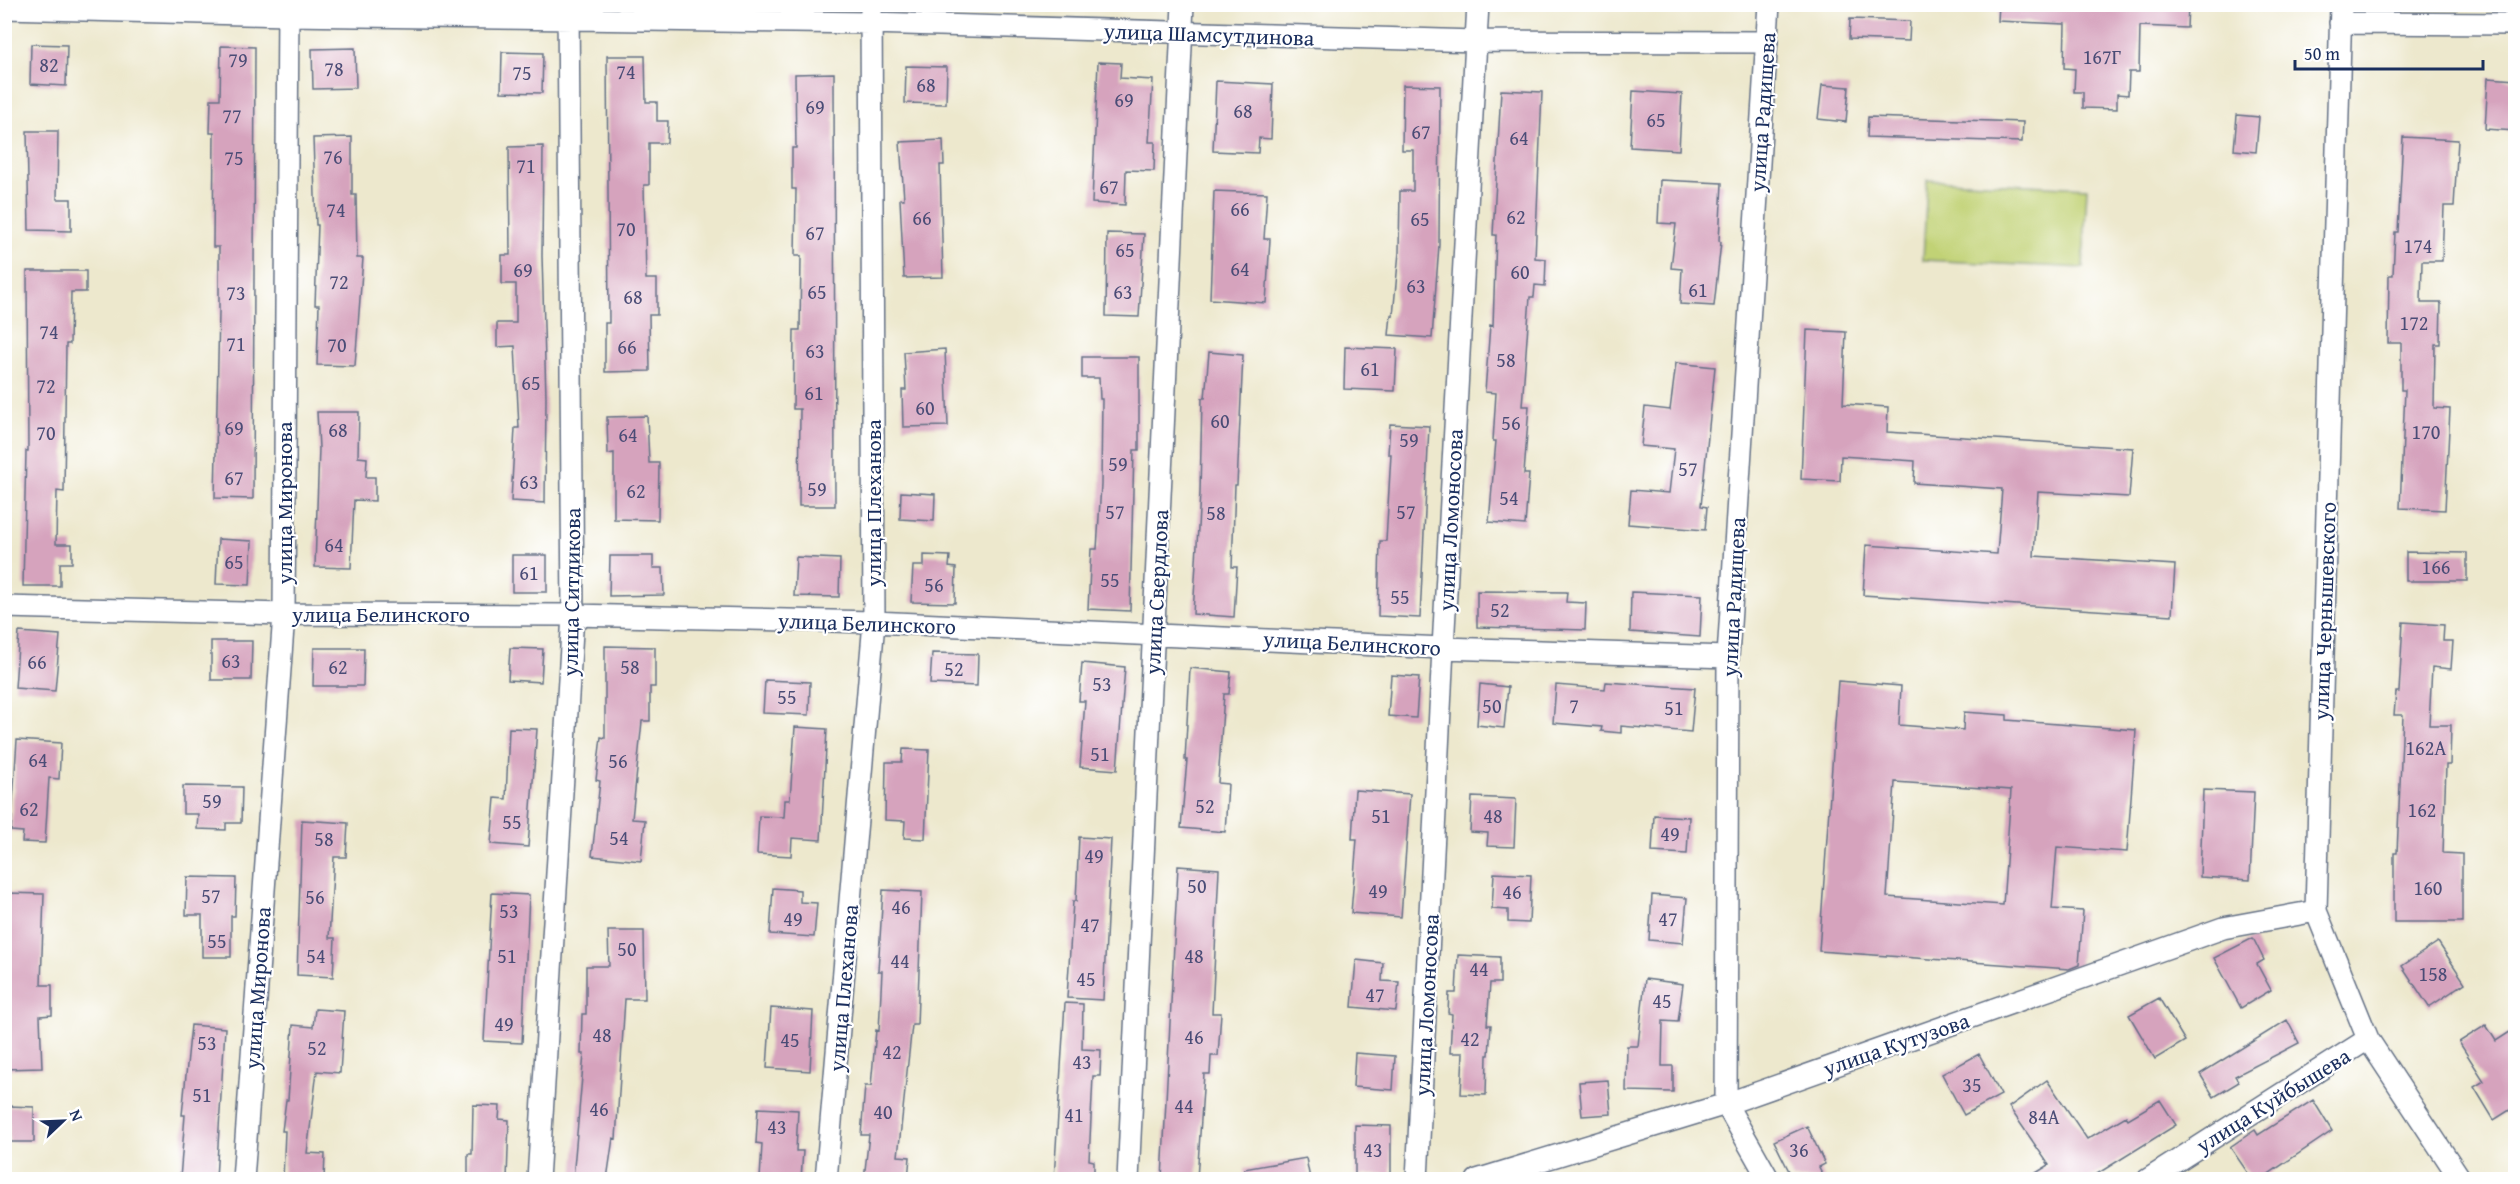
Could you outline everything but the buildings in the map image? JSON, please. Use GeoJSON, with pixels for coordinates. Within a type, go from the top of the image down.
{"type":"FeatureCollection","features":[{"type":"Feature","properties":{"kind":"street","name":"улица Свердлова"},"geometry":{"type":"LineString","coordinates":[[1128,1179],[1183,4]]}},
{"type":"Feature","properties":{"kind":"street","name":"улица Ломоносова"},"geometry":{"type":"LineString","coordinates":[[1417,1179],[1478,4]]}},
{"type":"Feature","properties":{"kind":"street","name":"улица Радищева"},"geometry":{"type":"LineString","coordinates":[[1726,1104],[1728,657],[1769,4]]}},
{"type":"Feature","properties":{"kind":"street","name":"улица Шамсутдинова"},"geometry":{"type":"LineString","coordinates":[[4,8],[870,14],[1181,33],[1476,41],[1767,42]]}},
{"type":"Feature","properties":{"kind":"street","name":"улица Миронова"},"geometry":{"type":"LineString","coordinates":[[243,1179],[284,614],[288,10]]}},
{"type":"Feature","properties":{"kind":"street","name":"улица Ситдикова"},"geometry":{"type":"LineString","coordinates":[[538,1179],[573,615],[568,11]]}},
{"type":"Feature","properties":{"kind":"street","name":"улица Плеханова"},"geometry":{"type":"LineString","coordinates":[[826,1179],[874,622],[870,14]]}},
{"type":"Feature","properties":{"kind":"street"},"geometry":{"type":"LineString","coordinates":[[2341,14],[2516,24]]}},
{"type":"Feature","properties":{"kind":"street","name":"улица Чернышевского"},"geometry":{"type":"LineString","coordinates":[[2341,14],[2316,911],[2368,1039],[2461,1179]]}},
{"type":"Feature","properties":{"kind":"street","name":"улица Белинского"},"geometry":{"type":"LineString","coordinates":[[4,607],[284,614],[573,615],[874,622],[1443,648],[1728,657]]}},
{"type":"Feature","properties":{"kind":"street","name":"улица Кутузова"},"geometry":{"type":"LineString","coordinates":[[1478,1179],[1726,1104],[2223,928],[2316,911]]}},
{"type":"Feature","properties":{"kind":"street","name":"улица Куйбышева"},"geometry":{"type":"LineString","coordinates":[[2147,1179],[2368,1039]]}},
{"type":"Feature","properties":{"kind":"street"},"geometry":{"type":"LineString","coordinates":[[1726,1104],[1769,1179]]}},
{"type":"Feature","properties":{"kind":"green space"},"geometry":{"type":"Polygon","coordinates":[[[1927,180],[2087,188],[2083,268],[1923,260],[1927,180]]]}}]}
